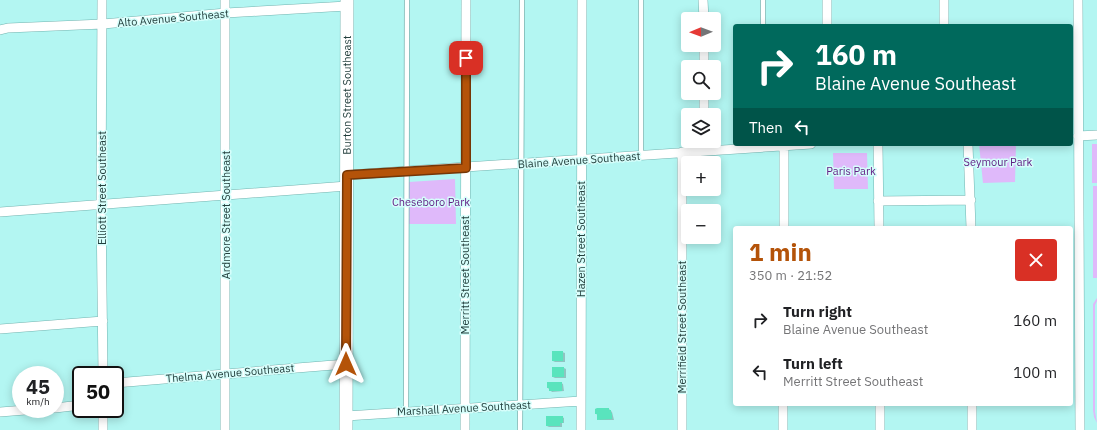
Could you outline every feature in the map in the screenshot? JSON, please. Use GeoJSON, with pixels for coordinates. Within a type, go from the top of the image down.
{"type":"FeatureCollection","features":[{"type":"Feature","properties":{"kind":"main road","name":"Burton Street Southeast"},"geometry":{"type":"LineString","coordinates":[[346,430],[347,3]]}},
{"type":"Feature","properties":{"kind":"street","name":"Elliott Street Southeast"},"geometry":{"type":"LineString","coordinates":[[102,0],[104,366]]}},
{"type":"Feature","properties":{"kind":"street","name":"Ardmore Street Southeast"},"geometry":{"type":"LineString","coordinates":[[225,430],[226,0]]}},
{"type":"Feature","properties":{"kind":"street","name":"Merritt Street Southeast"},"geometry":{"type":"LineString","coordinates":[[465,430],[466,0]]}},
{"type":"Feature","properties":{"kind":"street","name":"Hazen Street Southeast"},"geometry":{"type":"LineString","coordinates":[[581,430],[582,0]]}},
{"type":"Feature","properties":{"kind":"street"},"geometry":{"type":"LineString","coordinates":[[703,0],[704,12]]}},
{"type":"Feature","properties":{"kind":"street"},"geometry":{"type":"LineString","coordinates":[[827,0],[827,24]]}},
{"type":"Feature","properties":{"kind":"street"},"geometry":{"type":"LineString","coordinates":[[944,0],[944,24]]}},
{"type":"Feature","properties":{"kind":"street"},"geometry":{"type":"LineString","coordinates":[[1078,0],[1076,131],[1080,430]]}},
{"type":"Feature","properties":{"kind":"street","name":"Alto Avenue Southeast"},"geometry":{"type":"LineString","coordinates":[[0,30],[8,28],[102,24],[347,3]]}},
{"type":"Feature","properties":{"kind":"street"},"geometry":{"type":"LineString","coordinates":[[1076,131],[1097,135]]}},
{"type":"Feature","properties":{"kind":"street","name":"Blaine Avenue Southeast"},"geometry":{"type":"LineString","coordinates":[[0,212],[226,195],[406,172],[784,146]]}},
{"type":"Feature","properties":{"kind":"street"},"geometry":{"type":"LineString","coordinates":[[784,146],[784,226]]}},
{"type":"Feature","properties":{"kind":"street"},"geometry":{"type":"LineString","coordinates":[[878,146],[879,226]]}},
{"type":"Feature","properties":{"kind":"street"},"geometry":{"type":"LineString","coordinates":[[968,146],[971,226]]}},
{"type":"Feature","properties":{"kind":"street","name":"Merrifield Street Southeast"},"geometry":{"type":"LineString","coordinates":[[682,152],[682,430]]}},
{"type":"Feature","properties":{"kind":"street"},"geometry":{"type":"LineString","coordinates":[[878,201],[971,200]]}},
{"type":"Feature","properties":{"kind":"street"},"geometry":{"type":"LineString","coordinates":[[0,329],[103,321]]}},
{"type":"Feature","properties":{"kind":"street","name":"Thelma Avenue Southeast"},"geometry":{"type":"LineString","coordinates":[[124,382],[346,364]]}},
{"type":"Feature","properties":{"kind":"street","name":"Marshall Avenue Southeast"},"geometry":{"type":"LineString","coordinates":[[346,416],[581,401]]}},
{"type":"Feature","properties":{"kind":"street"},"geometry":{"type":"LineString","coordinates":[[783,406],[783,430]]}},
{"type":"Feature","properties":{"kind":"street"},"geometry":{"type":"LineString","coordinates":[[880,406],[880,430]]}},
{"type":"Feature","properties":{"kind":"street"},"geometry":{"type":"LineString","coordinates":[[972,406],[972,430]]}},
{"type":"Feature","properties":{"kind":"street"},"geometry":{"type":"LineString","coordinates":[[0,412],[12,411]]}},
{"type":"Feature","properties":{"kind":"street"},"geometry":{"type":"LineString","coordinates":[[103,430],[104,418]]}},
{"type":"Feature","properties":{"kind":"lane"},"geometry":{"type":"LineString","coordinates":[[406,412],[407,0]]}},
{"type":"Feature","properties":{"kind":"lane"},"geometry":{"type":"LineString","coordinates":[[520,430],[522,0]]}},
{"type":"Feature","properties":{"kind":"lane"},"geometry":{"type":"LineString","coordinates":[[640,155],[641,0]]}},
{"type":"Feature","properties":{"kind":"lane"},"geometry":{"type":"LineString","coordinates":[[763,0],[764,24]]}},
{"type":"Feature","properties":{"kind":"green space"},"geometry":{"type":"Polygon","coordinates":[[[1092,144],[1097,144],[1097,183],[1092,183],[1092,144]]]}},
{"type":"Feature","properties":{"kind":"green space","name":"Seymour Park"},"geometry":{"type":"Polygon","coordinates":[[[979,146],[1016,146],[1015,182],[983,183],[979,146]]]}},
{"type":"Feature","properties":{"kind":"green space","name":"Paris Park"},"geometry":{"type":"Polygon","coordinates":[[[833,153],[867,153],[868,189],[834,189],[833,153]]]}},
{"type":"Feature","properties":{"kind":"green space","name":"Cheseboro Park"},"geometry":{"type":"Polygon","coordinates":[[[455,179],[456,224],[408,224],[409,182],[455,179]]]}},
{"type":"Feature","properties":{"kind":"green space"},"geometry":{"type":"Polygon","coordinates":[[[1093,186],[1097,186],[1097,278],[1093,278],[1093,186]]]}},
{"type":"Feature","properties":{"kind":"green space"},"geometry":{"type":"Polygon","coordinates":[[[1097,298],[1095,305],[1095,412],[1097,423],[1093,410],[1093,304],[1097,298]]]}},
{"type":"Feature","properties":{"kind":"building"},"geometry":{"type":"Polygon","coordinates":[[[552,351],[563,351],[563,361],[552,361],[552,351]]]}},
{"type":"Feature","properties":{"kind":"building"},"geometry":{"type":"Polygon","coordinates":[[[552,367],[564,367],[564,377],[552,377],[552,367]]]}},
{"type":"Feature","properties":{"kind":"building"},"geometry":{"type":"Polygon","coordinates":[[[547,382],[562,382],[562,391],[549,391],[549,388],[547,388],[547,382]]]}},
{"type":"Feature","properties":{"kind":"building"},"geometry":{"type":"Polygon","coordinates":[[[609,408],[612,413],[612,419],[597,420],[595,409],[609,408]]]}},
{"type":"Feature","properties":{"kind":"building"},"geometry":{"type":"Polygon","coordinates":[[[546,416],[563,416],[563,423],[560,423],[560,426],[546,426],[546,416]]]}},
{"type":"Feature","properties":{"kind":"route"},"geometry":{"type":"LineString","coordinates":[[346,364],[347,175],[466,168],[466,58]]}}]}
